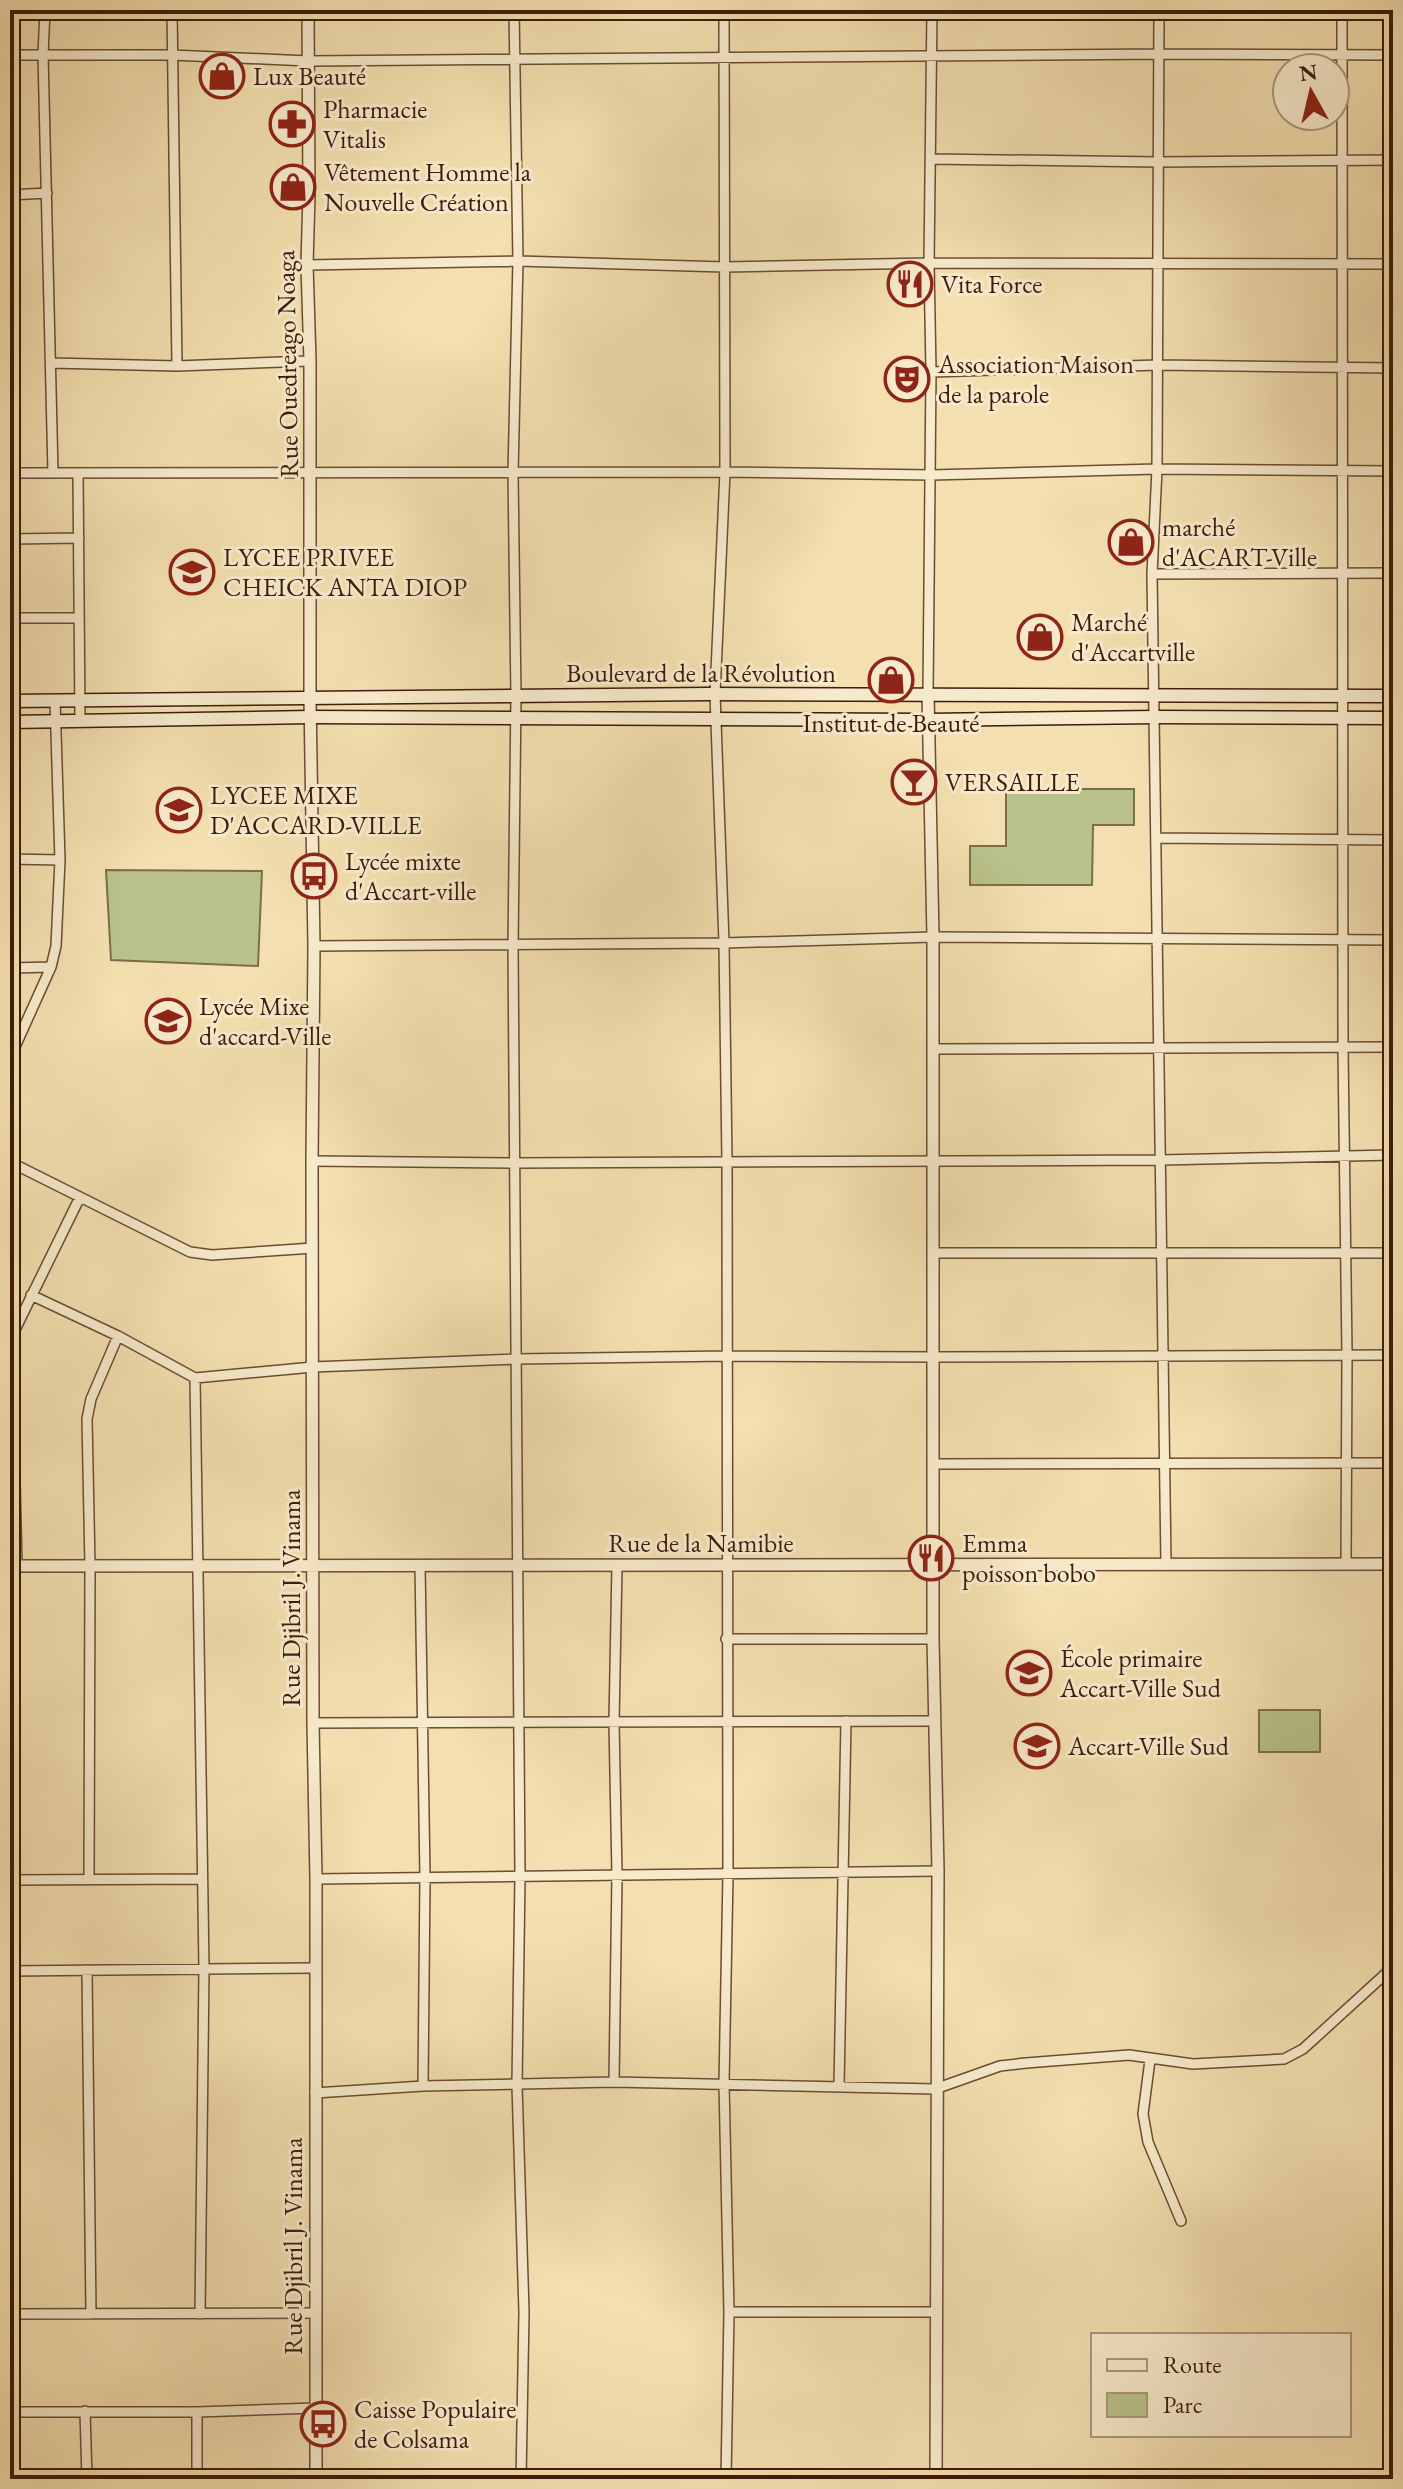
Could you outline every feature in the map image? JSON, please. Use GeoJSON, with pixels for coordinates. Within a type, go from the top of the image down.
{"type":"FeatureCollection","features":[{"type":"Feature","properties":{"kind":"main road","name":"Boulevard de la Révolution"},"geometry":{"type":"LineString","coordinates":[[10,701],[715,694],[1393,696]]}},
{"type":"Feature","properties":{"kind":"main road","name":"Boulevard de la Révolution"},"geometry":{"type":"LineString","coordinates":[[10,722],[310,717],[929,720],[1393,718]]}},
{"type":"Feature","properties":{"kind":"street"},"geometry":{"type":"LineString","coordinates":[[45,10],[43,55],[53,473]]}},
{"type":"Feature","properties":{"kind":"street"},"geometry":{"type":"LineString","coordinates":[[172,10],[177,366]]}},
{"type":"Feature","properties":{"kind":"street","name":"Rue Ouedreago Noaga"},"geometry":{"type":"LineString","coordinates":[[308,10],[310,717]]}},
{"type":"Feature","properties":{"kind":"street"},"geometry":{"type":"LineString","coordinates":[[514,10],[518,261],[513,473],[516,697],[513,945],[520,1876],[517,2085],[524,2312],[521,2479]]}},
{"type":"Feature","properties":{"kind":"street"},"geometry":{"type":"LineString","coordinates":[[724,10],[725,472],[715,694],[724,943],[727,1161],[728,1874],[724,2084],[729,2312],[726,2479]]}},
{"type":"Feature","properties":{"kind":"street"},"geometry":{"type":"LineString","coordinates":[[932,10],[928,694],[933,937],[933,1639],[938,1871],[936,2479]]}},
{"type":"Feature","properties":{"kind":"street"},"geometry":{"type":"LineString","coordinates":[[1159,10],[1157,469],[1152,574],[1166,1564]]}},
{"type":"Feature","properties":{"kind":"street"},"geometry":{"type":"LineString","coordinates":[[1342,10],[1343,52]]}},
{"type":"Feature","properties":{"kind":"street"},"geometry":{"type":"LineString","coordinates":[[10,55],[172,55],[308,61],[1271,55]]}},
{"type":"Feature","properties":{"kind":"street"},"geometry":{"type":"LineString","coordinates":[[1351,55],[1393,55]]}},
{"type":"Feature","properties":{"kind":"street"},"geometry":{"type":"LineString","coordinates":[[1343,132],[1346,1564]]}},
{"type":"Feature","properties":{"kind":"street"},"geometry":{"type":"LineString","coordinates":[[931,159],[1158,162],[1393,160]]}},
{"type":"Feature","properties":{"kind":"street"},"geometry":{"type":"LineString","coordinates":[[10,195],[47,193]]}},
{"type":"Feature","properties":{"kind":"street"},"geometry":{"type":"LineString","coordinates":[[307,265],[518,261],[725,267],[929,263],[1393,264]]}},
{"type":"Feature","properties":{"kind":"street"},"geometry":{"type":"LineString","coordinates":[[52,363],[177,366],[310,361]]}},
{"type":"Feature","properties":{"kind":"street"},"geometry":{"type":"LineString","coordinates":[[931,372],[1158,365],[1393,368]]}},
{"type":"Feature","properties":{"kind":"street"},"geometry":{"type":"LineString","coordinates":[[10,473],[725,472],[931,475],[1157,469],[1393,471]]}},
{"type":"Feature","properties":{"kind":"street"},"geometry":{"type":"LineString","coordinates":[[78,473],[80,721]]}},
{"type":"Feature","properties":{"kind":"street"},"geometry":{"type":"LineString","coordinates":[[10,539],[79,538]]}},
{"type":"Feature","properties":{"kind":"street"},"geometry":{"type":"LineString","coordinates":[[1152,574],[1393,573]]}},
{"type":"Feature","properties":{"kind":"street"},"geometry":{"type":"LineString","coordinates":[[10,618],[79,618]]}},
{"type":"Feature","properties":{"kind":"street"},"geometry":{"type":"LineString","coordinates":[[10,1058],[51,967],[56,946],[60,860],[55,701]]}},
{"type":"Feature","properties":{"kind":"street","name":"Rue Djibril J. Vinama"},"geometry":{"type":"LineString","coordinates":[[310,717],[314,946],[316,2479]]}},
{"type":"Feature","properties":{"kind":"street"},"geometry":{"type":"LineString","coordinates":[[1158,838],[1393,840]]}},
{"type":"Feature","properties":{"kind":"street"},"geometry":{"type":"LineString","coordinates":[[10,859],[60,860]]}},
{"type":"Feature","properties":{"kind":"street"},"geometry":{"type":"LineString","coordinates":[[314,946],[724,943],[933,937],[1393,940]]}},
{"type":"Feature","properties":{"kind":"street"},"geometry":{"type":"LineString","coordinates":[[10,968],[51,967]]}},
{"type":"Feature","properties":{"kind":"street"},"geometry":{"type":"LineString","coordinates":[[933,1049],[1393,1047]]}},
{"type":"Feature","properties":{"kind":"street"},"geometry":{"type":"LineString","coordinates":[[312,1161],[1161,1160],[1393,1155]]}},
{"type":"Feature","properties":{"kind":"street"},"geometry":{"type":"LineString","coordinates":[[10,1162],[190,1252],[212,1255],[313,1248]]}},
{"type":"Feature","properties":{"kind":"street"},"geometry":{"type":"LineString","coordinates":[[10,1340],[80,1197]]}},
{"type":"Feature","properties":{"kind":"street"},"geometry":{"type":"LineString","coordinates":[[934,1253],[1393,1253]]}},
{"type":"Feature","properties":{"kind":"street"},"geometry":{"type":"LineString","coordinates":[[31,1295],[118,1336],[195,1378],[313,1367],[516,1359],[1393,1355]]}},
{"type":"Feature","properties":{"kind":"street"},"geometry":{"type":"LineString","coordinates":[[89,1879],[87,1419],[91,1399],[118,1336]]}},
{"type":"Feature","properties":{"kind":"street"},"geometry":{"type":"LineString","coordinates":[[195,1378],[204,1969],[200,2314]]}},
{"type":"Feature","properties":{"kind":"street"},"geometry":{"type":"LineString","coordinates":[[10,1436],[14,1442],[14,1566]]}},
{"type":"Feature","properties":{"kind":"street"},"geometry":{"type":"LineString","coordinates":[[934,1464],[1393,1463]]}},
{"type":"Feature","properties":{"kind":"street","name":"Rue de la Namibie"},"geometry":{"type":"LineString","coordinates":[[14,1566],[1393,1564]]}},
{"type":"Feature","properties":{"kind":"street"},"geometry":{"type":"LineString","coordinates":[[420,1565],[425,1877],[423,2086]]}},
{"type":"Feature","properties":{"kind":"street"},"geometry":{"type":"LineString","coordinates":[[614,2082],[617,1565]]}},
{"type":"Feature","properties":{"kind":"street"},"geometry":{"type":"LineString","coordinates":[[726,1639],[933,1639]]}},
{"type":"Feature","properties":{"kind":"street"},"geometry":{"type":"LineString","coordinates":[[839,2086],[846,1721]]}},
{"type":"Feature","properties":{"kind":"street"},"geometry":{"type":"LineString","coordinates":[[313,1723],[935,1721]]}},
{"type":"Feature","properties":{"kind":"street"},"geometry":{"type":"LineString","coordinates":[[316,1879],[938,1871]]}},
{"type":"Feature","properties":{"kind":"street"},"geometry":{"type":"LineString","coordinates":[[10,1880],[202,1879]]}},
{"type":"Feature","properties":{"kind":"street"},"geometry":{"type":"LineString","coordinates":[[315,2093],[423,2086],[614,2082],[935,2089],[1000,2066],[1113,2056],[1129,2055],[1193,2064],[1284,2059],[1303,2049],[1393,1967]]}},
{"type":"Feature","properties":{"kind":"street"},"geometry":{"type":"LineString","coordinates":[[10,1971],[314,1968]]}},
{"type":"Feature","properties":{"kind":"street"},"geometry":{"type":"LineString","coordinates":[[87,1970],[91,2314]]}},
{"type":"Feature","properties":{"kind":"street"},"geometry":{"type":"LineString","coordinates":[[1150,2060],[1143,2114],[1148,2142],[1181,2221]]}},
{"type":"Feature","properties":{"kind":"street"},"geometry":{"type":"LineString","coordinates":[[729,2312],[935,2312]]}},
{"type":"Feature","properties":{"kind":"street"},"geometry":{"type":"LineString","coordinates":[[10,2314],[315,2313]]}},
{"type":"Feature","properties":{"kind":"street"},"geometry":{"type":"LineString","coordinates":[[10,2412],[197,2412],[315,2408]]}},
{"type":"Feature","properties":{"kind":"street"},"geometry":{"type":"LineString","coordinates":[[85,2411],[87,2479]]}},
{"type":"Feature","properties":{"kind":"street"},"geometry":{"type":"LineString","coordinates":[[197,2412],[197,2479]]}},
{"type":"Feature","properties":{"kind":"green space"},"geometry":{"type":"Polygon","coordinates":[[[1006,789],[1134,789],[1134,825],[1093,825],[1092,885],[970,885],[970,846],[1006,846],[1006,789]]]}},
{"type":"Feature","properties":{"kind":"green space"},"geometry":{"type":"Polygon","coordinates":[[[106,870],[262,871],[258,966],[111,960],[106,870]]]}},
{"type":"Feature","properties":{"kind":"green space"},"geometry":{"type":"Polygon","coordinates":[[[1259,1710],[1320,1710],[1320,1752],[1259,1752],[1259,1710]]]}},
{"type":"Feature","properties":{"kind":"place","name":"Lux Beauté"},"geometry":{"type":"Point","coordinates":[222,76]}},
{"type":"Feature","properties":{"kind":"place","name":"Pharmacie Vitalis"},"geometry":{"type":"Point","coordinates":[292,124]}},
{"type":"Feature","properties":{"kind":"place","name":"Vêtement Homme la Nouvelle Création"},"geometry":{"type":"Point","coordinates":[293,187]}},
{"type":"Feature","properties":{"kind":"place","name":"Vita Force"},"geometry":{"type":"Point","coordinates":[910,284]}},
{"type":"Feature","properties":{"kind":"place","name":"Association Maison de la parole"},"geometry":{"type":"Point","coordinates":[907,379]}},
{"type":"Feature","properties":{"kind":"place","name":"marché d'ACART-Ville"},"geometry":{"type":"Point","coordinates":[1131,542]}},
{"type":"Feature","properties":{"kind":"place","name":"LYCEE PRIVEE CHEICK ANTA DIOP"},"geometry":{"type":"Point","coordinates":[192,572]}},
{"type":"Feature","properties":{"kind":"place","name":"Marché d'Accartville"},"geometry":{"type":"Point","coordinates":[1040,637]}},
{"type":"Feature","properties":{"kind":"place","name":"Institut de Beauté"},"geometry":{"type":"Point","coordinates":[891,680]}},
{"type":"Feature","properties":{"kind":"place","name":"VERSAILLE"},"geometry":{"type":"Point","coordinates":[914,782]}},
{"type":"Feature","properties":{"kind":"place","name":"LYCEE MIXE D'ACCARD-VILLE"},"geometry":{"type":"Point","coordinates":[179,810]}},
{"type":"Feature","properties":{"kind":"place","name":"Lycée mixte d'Accart-ville"},"geometry":{"type":"Point","coordinates":[314,876]}},
{"type":"Feature","properties":{"kind":"place","name":"Lycée Mixe d'accard-Ville"},"geometry":{"type":"Point","coordinates":[168,1021]}},
{"type":"Feature","properties":{"kind":"place","name":"Emma poisson bobo"},"geometry":{"type":"Point","coordinates":[931,1558]}},
{"type":"Feature","properties":{"kind":"place","name":"École primaire Accart-Ville Sud"},"geometry":{"type":"Point","coordinates":[1029,1673]}},
{"type":"Feature","properties":{"kind":"place","name":"Accart-Ville Sud"},"geometry":{"type":"Point","coordinates":[1037,1746]}},
{"type":"Feature","properties":{"kind":"place","name":"Caisse Populaire de Colsama"},"geometry":{"type":"Point","coordinates":[323,2424]}}]}
